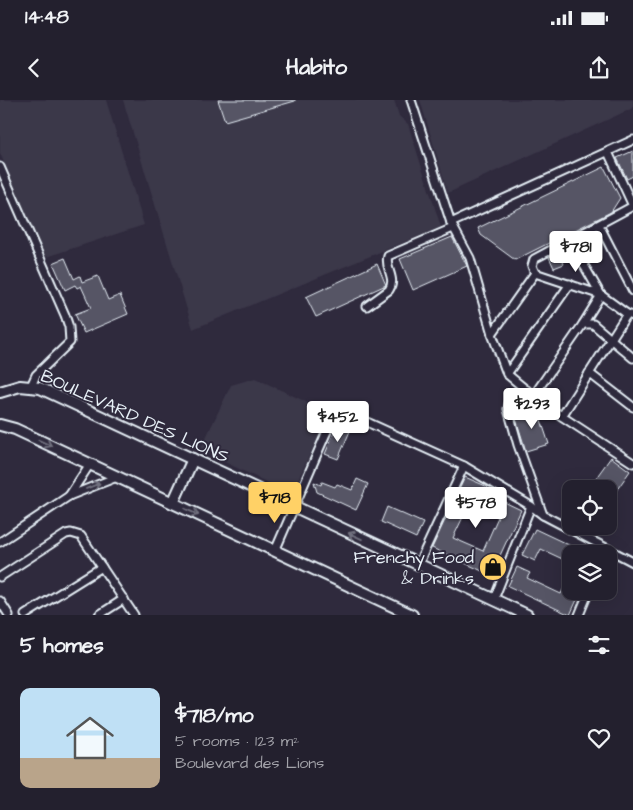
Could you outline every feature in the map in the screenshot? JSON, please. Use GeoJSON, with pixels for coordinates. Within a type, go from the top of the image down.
{"type":"FeatureCollection","features":[{"type":"Feature","properties":{"kind":"main road","name":"BOULEVARD DES LIONS"},"geometry":{"type":"LineString","coordinates":[[0,392],[20,386],[40,388],[418,566],[494,599],[512,612],[527,615]]}},
{"type":"Feature","properties":{"kind":"main road"},"geometry":{"type":"LineString","coordinates":[[0,425],[15,429],[412,615]]}},
{"type":"Feature","properties":{"kind":"main road"},"geometry":{"type":"LineString","coordinates":[[173,503],[193,459]]}},
{"type":"Feature","properties":{"kind":"street"},"geometry":{"type":"LineString","coordinates":[[411,100],[452,225],[470,258],[492,334],[507,374],[534,395],[542,404],[633,463]]}},
{"type":"Feature","properties":{"kind":"street"},"geometry":{"type":"LineString","coordinates":[[367,306],[392,286],[387,263],[388,256],[633,140]]}},
{"type":"Feature","properties":{"kind":"street"},"geometry":{"type":"LineString","coordinates":[[562,416],[611,338],[630,315],[601,296],[535,273],[532,262],[534,259],[633,206],[608,152]]}},
{"type":"Feature","properties":{"kind":"street"},"geometry":{"type":"LineString","coordinates":[[0,167],[65,315],[70,335],[70,342],[36,374],[31,386]]}},
{"type":"Feature","properties":{"kind":"street"},"geometry":{"type":"LineString","coordinates":[[599,224],[633,291]]}},
{"type":"Feature","properties":{"kind":"street"},"geometry":{"type":"LineString","coordinates":[[570,241],[601,296]]}},
{"type":"Feature","properties":{"kind":"street"},"geometry":{"type":"LineString","coordinates":[[492,334],[535,273]]}},
{"type":"Feature","properties":{"kind":"street"},"geometry":{"type":"LineString","coordinates":[[507,374],[570,284]]}},
{"type":"Feature","properties":{"kind":"street"},"geometry":{"type":"LineString","coordinates":[[534,395],[601,296]]}},
{"type":"Feature","properties":{"kind":"street"},"geometry":{"type":"LineString","coordinates":[[583,324],[593,324],[633,358]]}},
{"type":"Feature","properties":{"kind":"street"},"geometry":{"type":"LineString","coordinates":[[589,373],[633,408]]}},
{"type":"Feature","properties":{"kind":"street"},"geometry":{"type":"LineString","coordinates":[[527,390],[510,400],[508,410],[518,445],[543,515]]}},
{"type":"Feature","properties":{"kind":"street"},"geometry":{"type":"LineString","coordinates":[[275,551],[331,421],[338,412],[347,412],[464,466],[596,545]]}},
{"type":"Feature","properties":{"kind":"street"},"geometry":{"type":"LineString","coordinates":[[69,496],[90,464]]}},
{"type":"Feature","properties":{"kind":"street"},"geometry":{"type":"LineString","coordinates":[[418,566],[464,466]]}},
{"type":"Feature","properties":{"kind":"street"},"geometry":{"type":"LineString","coordinates":[[0,542],[69,496],[117,477]]}},
{"type":"Feature","properties":{"kind":"street"},"geometry":{"type":"LineString","coordinates":[[494,599],[531,506]]}},
{"type":"Feature","properties":{"kind":"street"},"geometry":{"type":"LineString","coordinates":[[0,577],[66,534],[71,533],[81,536],[134,615]]}},
{"type":"Feature","properties":{"kind":"street"},"geometry":{"type":"LineString","coordinates":[[617,556],[633,562]]}},
{"type":"Feature","properties":{"kind":"street"},"geometry":{"type":"LineString","coordinates":[[25,615],[102,567]]}},
{"type":"Feature","properties":{"kind":"street"},"geometry":{"type":"LineString","coordinates":[[99,615],[124,599]]}},
{"type":"Feature","properties":{"kind":"street"},"geometry":{"type":"LineString","coordinates":[[579,615],[586,600]]}},
{"type":"Feature","properties":{"kind":"street"},"geometry":{"type":"LineString","coordinates":[[0,601],[9,615]]}},
{"type":"Feature","properties":{"kind":"shaded area"},"geometry":{"type":"Polygon","coordinates":[[[0,100],[106,100],[144,225],[43,258],[0,153],[0,100]]]}},
{"type":"Feature","properties":{"kind":"shaded area"},"geometry":{"type":"Polygon","coordinates":[[[123,100],[394,100],[399,116],[408,124],[441,227],[193,329],[123,100]]]}},
{"type":"Feature","properties":{"kind":"shaded area"},"geometry":{"type":"Polygon","coordinates":[[[420,100],[633,100],[633,108],[448,193],[420,100]]]}},
{"type":"Feature","properties":{"kind":"shaded area"},"geometry":{"type":"Polygon","coordinates":[[[255,378],[330,413],[291,494],[200,450],[231,385],[255,378]]]}},
{"type":"Feature","properties":{"kind":"building"},"geometry":{"type":"Polygon","coordinates":[[[218,100],[295,100],[295,101],[225,121],[218,100]]]}},
{"type":"Feature","properties":{"kind":"building"},"geometry":{"type":"Polygon","coordinates":[[[633,151],[633,176],[627,179],[617,158],[633,151]]]}},
{"type":"Feature","properties":{"kind":"building"},"geometry":{"type":"Polygon","coordinates":[[[604,167],[620,198],[611,212],[515,260],[481,235],[478,228],[604,167]]]}},
{"type":"Feature","properties":{"kind":"building"},"geometry":{"type":"Polygon","coordinates":[[[452,237],[467,266],[413,290],[400,259],[452,237]]]}},
{"type":"Feature","properties":{"kind":"building"},"geometry":{"type":"Polygon","coordinates":[[[556,254],[557,257],[560,255],[564,264],[554,268],[549,257],[556,254]]]}},
{"type":"Feature","properties":{"kind":"building"},"geometry":{"type":"Polygon","coordinates":[[[65,258],[74,279],[80,276],[82,282],[98,276],[108,300],[120,295],[128,314],[84,333],[75,314],[91,308],[81,286],[77,288],[75,285],[65,290],[53,263],[65,258]]]}},
{"type":"Feature","properties":{"kind":"building"},"geometry":{"type":"Polygon","coordinates":[[[377,264],[386,285],[316,317],[306,297],[377,264]]]}},
{"type":"Feature","properties":{"kind":"building"},"geometry":{"type":"Polygon","coordinates":[[[536,405],[549,444],[526,451],[515,416],[528,412],[536,405]]]}},
{"type":"Feature","properties":{"kind":"building"},"geometry":{"type":"Polygon","coordinates":[[[337,426],[350,431],[338,459],[325,454],[337,426]]]}},
{"type":"Feature","properties":{"kind":"building"},"geometry":{"type":"Polygon","coordinates":[[[611,457],[630,471],[617,490],[617,480],[594,480],[611,457]]]}},
{"type":"Feature","properties":{"kind":"building"},"geometry":{"type":"Polygon","coordinates":[[[465,477],[488,487],[482,500],[473,496],[453,538],[483,551],[498,517],[488,512],[492,503],[500,500],[521,510],[491,575],[432,548],[465,477]]]}},
{"type":"Feature","properties":{"kind":"building"},"geometry":{"type":"Polygon","coordinates":[[[357,479],[368,484],[356,510],[317,492],[314,482],[321,485],[322,482],[335,487],[337,484],[352,490],[357,479]]]}},
{"type":"Feature","properties":{"kind":"building"},"geometry":{"type":"Polygon","coordinates":[[[387,507],[423,523],[416,538],[381,522],[387,507]]]}},
{"type":"Feature","properties":{"kind":"building"},"geometry":{"type":"Polygon","coordinates":[[[535,529],[569,545],[562,545],[562,559],[541,549],[535,561],[522,555],[535,529]]]}},
{"type":"Feature","properties":{"kind":"building"},"geometry":{"type":"Polygon","coordinates":[[[517,567],[530,573],[527,578],[561,594],[562,592],[562,600],[577,600],[570,615],[508,586],[517,567]]]}},
{"type":"Feature","properties":{"kind":"place","name":"Frenchy Food & Drinks"},"geometry":{"type":"Point","coordinates":[493,567]}}]}
